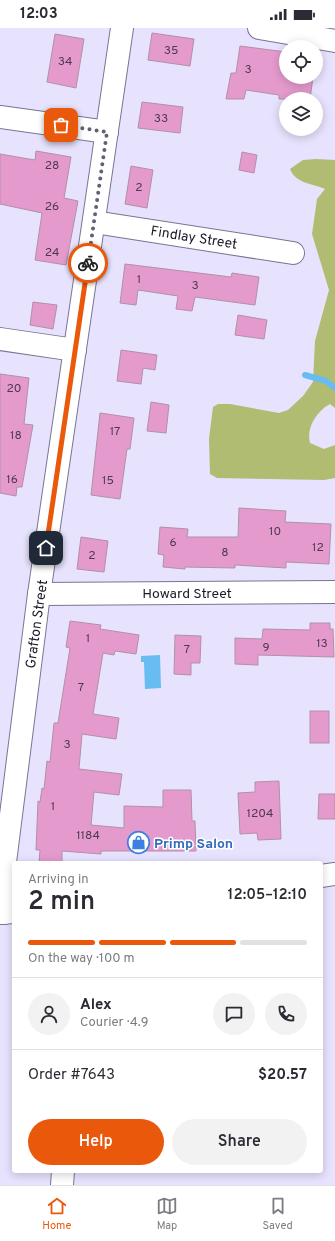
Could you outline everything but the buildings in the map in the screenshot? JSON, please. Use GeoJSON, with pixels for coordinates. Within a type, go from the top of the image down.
{"type":"FeatureCollection","features":[{"type":"Feature","properties":{"kind":"street","name":"Grafton Street"},"geometry":{"type":"LineString","coordinates":[[6,912],[3,878],[39,594],[122,28]]}},
{"type":"Feature","properties":{"kind":"street"},"geometry":{"type":"LineString","coordinates":[[259,28],[335,42]]}},
{"type":"Feature","properties":{"kind":"street"},"geometry":{"type":"LineString","coordinates":[[0,117],[107,132]]}},
{"type":"Feature","properties":{"kind":"street","name":"Findlay Street"},"geometry":{"type":"LineString","coordinates":[[94,222],[293,253]]}},
{"type":"Feature","properties":{"kind":"street"},"geometry":{"type":"LineString","coordinates":[[0,339],[75,350]]}},
{"type":"Feature","properties":{"kind":"street","name":"Howard Street"},"geometry":{"type":"LineString","coordinates":[[39,594],[335,592]]}},
{"type":"Feature","properties":{"kind":"street"},"geometry":{"type":"LineString","coordinates":[[323,876],[335,874]]}},
{"type":"Feature","properties":{"kind":"street"},"geometry":{"type":"LineString","coordinates":[[62,1185],[63,1173]]}},
{"type":"Feature","properties":{"kind":"green space"},"geometry":{"type":"Polygon","coordinates":[[[303,160],[335,160],[335,408],[330,404],[317,415],[311,426],[309,437],[310,443],[324,449],[335,445],[335,478],[324,480],[217,478],[210,474],[209,439],[213,407],[218,404],[230,404],[279,413],[288,410],[303,396],[313,382],[315,341],[329,290],[312,234],[317,199],[325,189],[296,178],[290,169],[303,160]]]}},
{"type":"Feature","properties":{"kind":"water"},"geometry":{"type":"Polygon","coordinates":[[[160,655],[161,688],[145,689],[144,662],[141,662],[141,656],[160,655]]]}},
{"type":"Feature","properties":{"kind":"waterway"},"geometry":{"type":"LineString","coordinates":[[305,375],[326,381],[335,388]]}},
{"type":"Feature","properties":{"kind":"way so far"},"geometry":{"type":"LineString","coordinates":[[61,125],[107,132],[88,263]]}},
{"type":"Feature","properties":{"kind":"place","name":"Primp Salon"},"geometry":{"type":"Point","coordinates":[138,843]}},
{"type":"Feature","properties":{"kind":"route"},"geometry":{"type":"LineString","coordinates":[[46,548],[88,263]]}}]}
